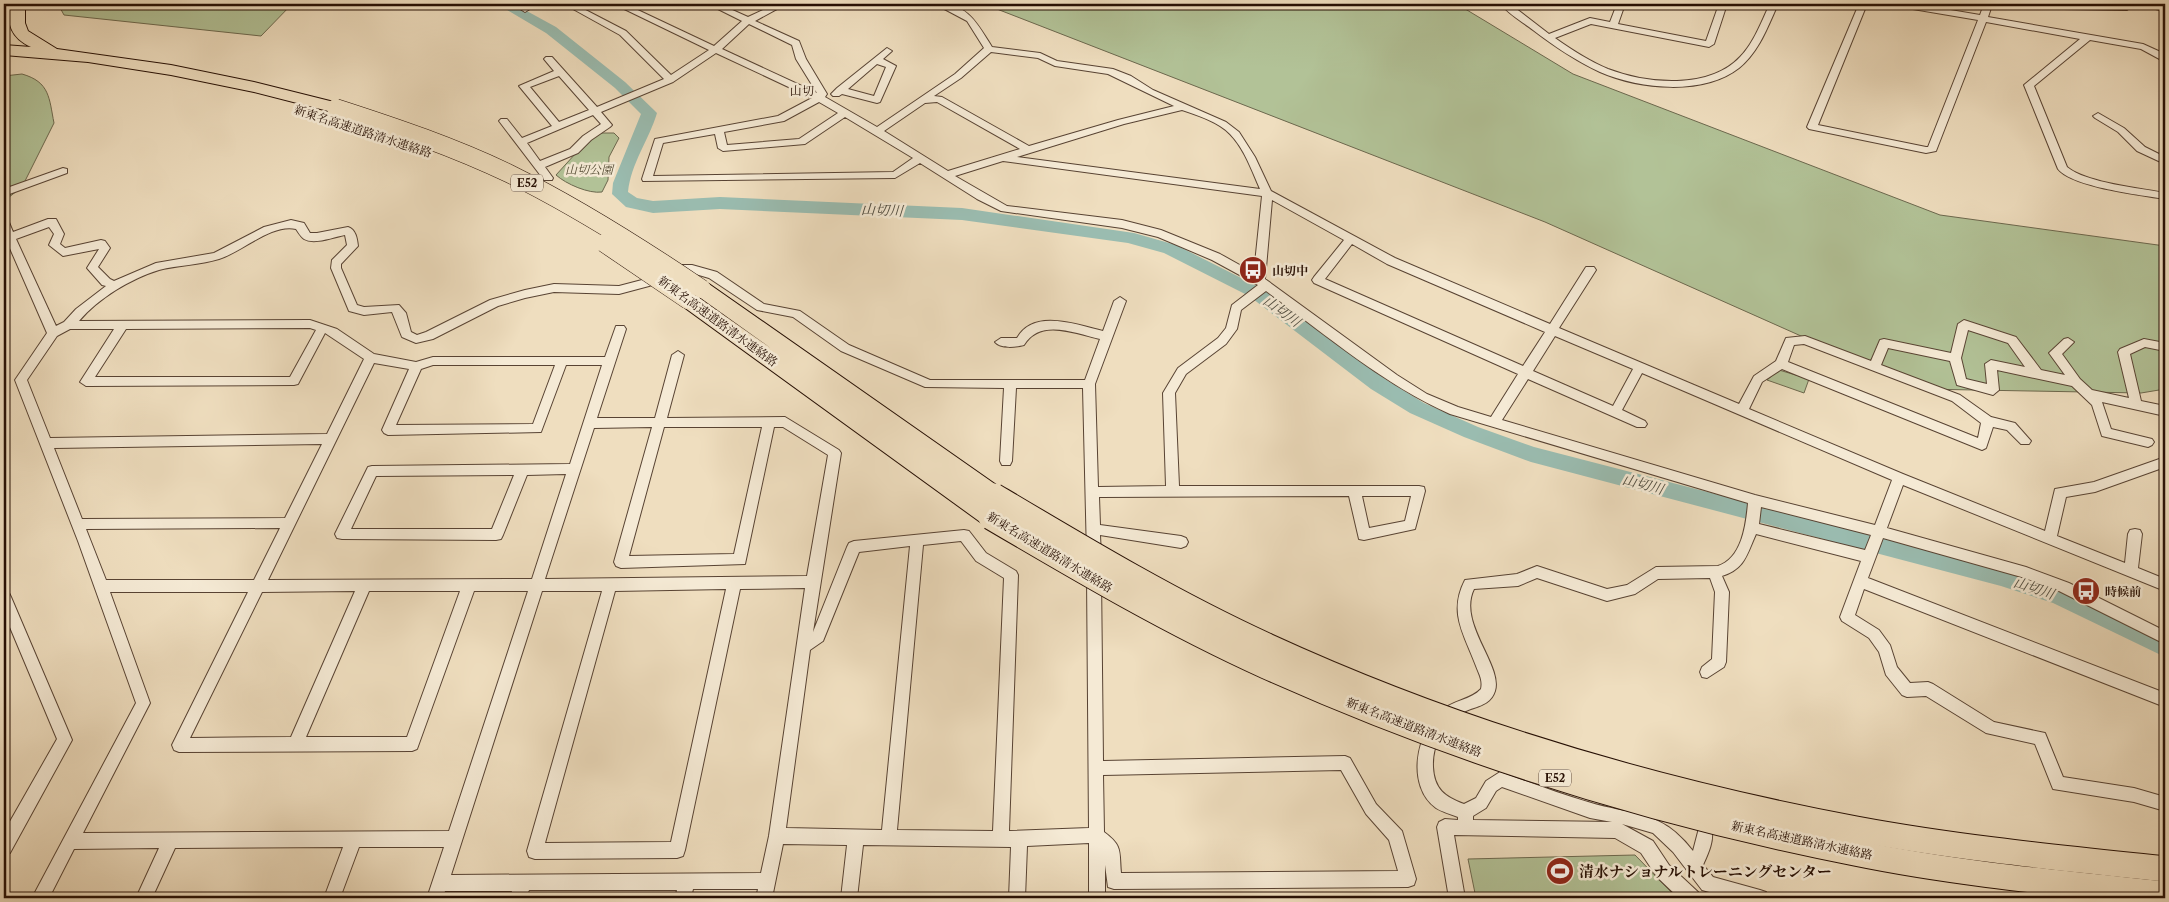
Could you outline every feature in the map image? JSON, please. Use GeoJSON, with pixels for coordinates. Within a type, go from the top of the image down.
{"type":"FeatureCollection","features":[{"type":"Feature","properties":{"kind":"highway"},"geometry":{"type":"LineString","coordinates":[[18,4],[16,24],[18,31],[28,39],[69,56]]}},
{"type":"Feature","properties":{"kind":"highway","name":"新東名高速道路清水連絡路"},"geometry":{"type":"LineString","coordinates":[[4,50],[69,56],[206,76],[330,112],[438,156],[493,181],[695,294],[992,507],[1065,563],[1210,641],[1306,685],[1421,732],[1550,776],[1668,810],[1806,844],[1970,872],[2086,888],[2165,894]]}},
{"type":"Feature","properties":{"kind":"highway","name":"新東名高速道路清水連絡路"},"geometry":{"type":"LineString","coordinates":[[4,61],[84,68],[163,78],[330,112]]}},
{"type":"Feature","properties":{"kind":"highway","name":"新東名高速道路清水連絡路"},"geometry":{"type":"LineString","coordinates":[[992,507],[1220,624],[1313,667],[1426,712],[1554,756],[1747,808],[1844,828],[1972,849],[2077,862],[2165,869]]}},
{"type":"Feature","properties":{"kind":"street"},"geometry":{"type":"LineString","coordinates":[[516,4],[525,9],[534,4]]}},
{"type":"Feature","properties":{"kind":"street"},"geometry":{"type":"LineString","coordinates":[[568,4],[623,33],[670,80]]}},
{"type":"Feature","properties":{"kind":"street"},"geometry":{"type":"LineString","coordinates":[[618,4],[823,100],[877,131],[946,175],[1005,208],[1122,224],[1161,234],[1216,257],[1261,285],[1423,397],[1454,411],[1621,460],[1755,503],[1877,535],[1922,543],[2026,573],[2064,587],[2165,638]]}},
{"type":"Feature","properties":{"kind":"street"},"geometry":{"type":"LineString","coordinates":[[716,4],[747,21],[796,42],[801,59],[822,94],[823,100]]}},
{"type":"Feature","properties":{"kind":"street"},"geometry":{"type":"LineString","coordinates":[[521,142],[670,80],[715,50],[747,21],[782,4]]}},
{"type":"Feature","properties":{"kind":"street"},"geometry":{"type":"LineString","coordinates":[[939,4],[958,11],[970,19],[989,49]]}},
{"type":"Feature","properties":{"kind":"street"},"geometry":{"type":"LineString","coordinates":[[1505,4],[1570,54],[1596,68],[1646,82],[1692,83],[1710,79],[1737,65],[1747,56],[1774,4]]}},
{"type":"Feature","properties":{"kind":"street"},"geometry":{"type":"LineString","coordinates":[[1613,25],[1621,4]]}},
{"type":"Feature","properties":{"kind":"street"},"geometry":{"type":"LineString","coordinates":[[1549,38],[1590,21],[1709,44],[1724,4]]}},
{"type":"Feature","properties":{"kind":"street"},"geometry":{"type":"LineString","coordinates":[[1863,4],[1812,127],[1926,150],[1932,150],[1988,5],[2127,8],[2126,4]]}},
{"type":"Feature","properties":{"kind":"street"},"geometry":{"type":"LineString","coordinates":[[1901,4],[2143,47],[2160,54],[2165,59]]}},
{"type":"Feature","properties":{"kind":"street"},"geometry":{"type":"LineString","coordinates":[[2144,4],[2165,8]]}},
{"type":"Feature","properties":{"kind":"street"},"geometry":{"type":"LineString","coordinates":[[2088,37],[2029,84],[2063,169],[2077,178],[2165,196]]}},
{"type":"Feature","properties":{"kind":"street"},"geometry":{"type":"LineString","coordinates":[[877,131],[958,76],[989,49],[1040,56],[1055,63],[1110,71],[1182,107],[1223,124],[1234,132],[1250,157],[1267,193],[1261,285],[1236,308],[1231,329],[1222,341],[1182,371],[1169,393],[1174,491]]}},
{"type":"Feature","properties":{"kind":"street"},"geometry":{"type":"LineString","coordinates":[[886,51],[840,90],[781,119],[659,141],[647,179],[895,174],[920,158]]}},
{"type":"Feature","properties":{"kind":"street"},"geometry":{"type":"LineString","coordinates":[[538,165],[574,151],[587,138],[607,125],[549,59]]}},
{"type":"Feature","properties":{"kind":"street"},"geometry":{"type":"LineString","coordinates":[[840,90],[877,100],[891,66],[876,60]]}},
{"type":"Feature","properties":{"kind":"street"},"geometry":{"type":"LineString","coordinates":[[558,127],[524,86],[560,72]]}},
{"type":"Feature","properties":{"kind":"street"},"geometry":{"type":"LineString","coordinates":[[923,101],[939,99],[1028,150]]}},
{"type":"Feature","properties":{"kind":"street"},"geometry":{"type":"LineString","coordinates":[[946,175],[1112,124],[1182,107]]}},
{"type":"Feature","properties":{"kind":"street"},"geometry":{"type":"LineString","coordinates":[[719,130],[723,148],[801,142],[845,112]]}},
{"type":"Feature","properties":{"kind":"street"},"geometry":{"type":"LineString","coordinates":[[2098,116],[2121,130],[2141,149],[2165,161]]}},
{"type":"Feature","properties":{"kind":"street"},"geometry":{"type":"LineString","coordinates":[[504,121],[548,178]]}},
{"type":"Feature","properties":{"kind":"street"},"geometry":{"type":"LineString","coordinates":[[1003,158],[1267,193],[1350,240],[1390,260],[1899,478],[2165,585]]}},
{"type":"Feature","properties":{"kind":"street"},"geometry":{"type":"LineString","coordinates":[[4,193],[63,171]]}},
{"type":"Feature","properties":{"kind":"street"},"geometry":{"type":"LineString","coordinates":[[4,222],[53,333]]}},
{"type":"Feature","properties":{"kind":"street"},"geometry":{"type":"LineString","coordinates":[[10,237],[52,222],[58,234],[54,245],[63,252],[101,244],[105,248],[92,268],[106,282],[114,285]]}},
{"type":"Feature","properties":{"kind":"street"},"geometry":{"type":"LineString","coordinates":[[40,898],[143,703],[103,586],[76,524],[47,443],[21,380],[53,333],[68,325],[80,312],[114,285],[156,267],[217,256],[268,230],[291,224],[300,226],[307,236],[317,237],[348,231],[351,235],[353,246],[336,263],[336,268],[345,282],[348,298],[354,308],[364,311],[395,308],[400,313],[406,334],[416,339],[429,336],[494,303],[525,294],[554,288],[619,290],[645,283],[679,269],[692,269],[713,275],[761,307],[796,314],[845,348],[929,384],[1089,384]]}},
{"type":"Feature","properties":{"kind":"street"},"geometry":{"type":"LineString","coordinates":[[1350,240],[1318,280],[1641,424]]}},
{"type":"Feature","properties":{"kind":"street"},"geometry":{"type":"LineString","coordinates":[[1493,424],[1590,270]]}},
{"type":"Feature","properties":{"kind":"street"},"geometry":{"type":"LineString","coordinates":[[1097,898],[1093,492],[1089,384],[1120,301]]}},
{"type":"Feature","properties":{"kind":"street"},"geometry":{"type":"LineString","coordinates":[[68,325],[310,324],[324,327],[370,358],[416,366],[433,361],[608,361]]}},
{"type":"Feature","properties":{"kind":"street"},"geometry":{"type":"LineString","coordinates":[[1001,342],[1020,342],[1022,332],[1032,326],[1045,324],[1107,336]]}},
{"type":"Feature","properties":{"kind":"street"},"geometry":{"type":"LineString","coordinates":[[2037,374],[2012,340],[1964,324],[1955,358],[1961,382],[1993,390],[1991,364],[2037,374],[2076,382]]}},
{"type":"Feature","properties":{"kind":"street"},"geometry":{"type":"LineString","coordinates":[[123,325],[86,382],[294,381],[324,327]]}},
{"type":"Feature","properties":{"kind":"street"},"geometry":{"type":"LineString","coordinates":[[620,329],[608,361],[437,891],[520,890],[686,882],[767,881]]}},
{"type":"Feature","properties":{"kind":"street"},"geometry":{"type":"LineString","coordinates":[[1742,410],[1758,379],[1781,364],[1790,341],[1805,340],[1956,398],[1988,421],[2012,426],[2024,441]]}},
{"type":"Feature","properties":{"kind":"street"},"geometry":{"type":"LineString","coordinates":[[2068,342],[2054,353],[2076,382],[2097,403],[2106,433],[2148,442]]}},
{"type":"Feature","properties":{"kind":"street"},"geometry":{"type":"LineString","coordinates":[[1875,366],[1884,343],[1955,358]]}},
{"type":"Feature","properties":{"kind":"street"},"geometry":{"type":"LineString","coordinates":[[2136,404],[2124,352],[2144,343],[2165,347]]}},
{"type":"Feature","properties":{"kind":"street"},"geometry":{"type":"LineString","coordinates":[[678,355],[621,562],[740,560],[768,422]]}},
{"type":"Feature","properties":{"kind":"street"},"geometry":{"type":"LineString","coordinates":[[370,358],[179,744],[412,744],[469,585]]}},
{"type":"Feature","properties":{"kind":"street"},"geometry":{"type":"LineString","coordinates":[[416,366],[388,430],[537,429],[562,362]]}},
{"type":"Feature","properties":{"kind":"street"},"geometry":{"type":"LineString","coordinates":[[1781,364],[1982,445],[1988,421]]}},
{"type":"Feature","properties":{"kind":"street"},"geometry":{"type":"LineString","coordinates":[[1615,413],[1640,367]]}},
{"type":"Feature","properties":{"kind":"street"},"geometry":{"type":"LineString","coordinates":[[1006,461],[1010,385]]}},
{"type":"Feature","properties":{"kind":"street"},"geometry":{"type":"LineString","coordinates":[[2088,394],[2165,411]]}},
{"type":"Feature","properties":{"kind":"street"},"geometry":{"type":"LineString","coordinates":[[588,423],[785,422],[834,453],[813,582],[777,836],[764,898]]}},
{"type":"Feature","properties":{"kind":"street"},"geometry":{"type":"LineString","coordinates":[[47,443],[331,439]]}},
{"type":"Feature","properties":{"kind":"street"},"geometry":{"type":"LineString","coordinates":[[2050,539],[2060,493],[2096,487],[2165,462]]}},
{"type":"Feature","properties":{"kind":"street"},"geometry":{"type":"LineString","coordinates":[[522,470],[496,535],[342,534],[372,471],[573,469]]}},
{"type":"Feature","properties":{"kind":"street"},"geometry":{"type":"LineString","coordinates":[[1899,478],[1847,617],[1874,634],[1885,650],[1891,670],[1907,690],[1928,689],[1991,728],[2040,738],[2058,784],[2134,795],[2165,804]]}},
{"type":"Feature","properties":{"kind":"street"},"geometry":{"type":"LineString","coordinates":[[1093,492],[1174,491],[1354,491],[1364,491],[1419,491],[1410,525],[1364,535],[1354,491]]}},
{"type":"Feature","properties":{"kind":"street"},"geometry":{"type":"LineString","coordinates":[[1466,820],[1441,802],[1429,786],[1424,771],[1426,751],[1440,722],[1458,707],[1480,700],[1487,692],[1490,683],[1478,649],[1467,628],[1463,612],[1466,589],[1470,584],[1518,580],[1537,572],[1607,595],[1630,590],[1656,573],[1714,572],[1730,568],[1739,558],[1752,526],[1755,503]]}},
{"type":"Feature","properties":{"kind":"street"},"geometry":{"type":"LineString","coordinates":[[76,524],[290,522]]}},
{"type":"Feature","properties":{"kind":"street"},"geometry":{"type":"LineString","coordinates":[[1752,526],[1870,556]]}},
{"type":"Feature","properties":{"kind":"street"},"geometry":{"type":"LineString","coordinates":[[1093,529],[1181,542]]}},
{"type":"Feature","properties":{"kind":"street"},"geometry":{"type":"LineString","coordinates":[[2132,572],[2135,534]]}},
{"type":"Feature","properties":{"kind":"street"},"geometry":{"type":"LineString","coordinates":[[804,648],[818,637],[854,547],[964,535],[981,557],[1011,575],[1001,839]]}},
{"type":"Feature","properties":{"kind":"street"},"geometry":{"type":"LineString","coordinates":[[889,838],[917,540]]}},
{"type":"Feature","properties":{"kind":"street"},"geometry":{"type":"LineString","coordinates":[[1707,672],[1719,662],[1721,647],[1722,592],[1714,572]]}},
{"type":"Feature","properties":{"kind":"street"},"geometry":{"type":"LineString","coordinates":[[103,586],[535,586],[813,582]]}},
{"type":"Feature","properties":{"kind":"street"},"geometry":{"type":"LineString","coordinates":[[1860,582],[2165,700]]}},
{"type":"Feature","properties":{"kind":"street"},"geometry":{"type":"LineString","coordinates":[[610,585],[535,851],[677,850],[734,583]]}},
{"type":"Feature","properties":{"kind":"street"},"geometry":{"type":"LineString","coordinates":[[296,744],[364,586]]}},
{"type":"Feature","properties":{"kind":"street"},"geometry":{"type":"LineString","coordinates":[[4,597],[65,740],[4,847]]}},
{"type":"Feature","properties":{"kind":"street"},"geometry":{"type":"LineString","coordinates":[[777,836],[1019,839],[1096,835],[1111,847],[1114,881],[1408,879],[1396,836],[1371,809],[1345,763],[1096,768]]}},
{"type":"Feature","properties":{"kind":"street"},"geometry":{"type":"LineString","coordinates":[[1466,820],[1481,803],[1491,786],[1500,779],[1590,810],[1638,820],[1658,828],[1679,846],[1708,884],[1760,898]]}},
{"type":"Feature","properties":{"kind":"street"},"geometry":{"type":"LineString","coordinates":[[1457,898],[1445,827],[1466,820],[1617,830],[1647,847],[1663,871],[1679,888],[1692,898]]}},
{"type":"Feature","properties":{"kind":"street"},"geometry":{"type":"LineString","coordinates":[[1695,865],[1701,852],[1705,833]]}},
{"type":"Feature","properties":{"kind":"street"},"geometry":{"type":"LineString","coordinates":[[849,898],[856,837]]}},
{"type":"Feature","properties":{"kind":"street"},"geometry":{"type":"LineString","coordinates":[[71,841],[170,842],[453,839]]}},
{"type":"Feature","properties":{"kind":"street"},"geometry":{"type":"LineString","coordinates":[[1017,898],[1019,839]]}},
{"type":"Feature","properties":{"kind":"street"},"geometry":{"type":"LineString","coordinates":[[332,898],[354,840]]}},
{"type":"Feature","properties":{"kind":"street"},"geometry":{"type":"LineString","coordinates":[[144,898],[170,842]]}},
{"type":"Feature","properties":{"kind":"street"},"geometry":{"type":"LineString","coordinates":[[683,898],[686,882]]}},
{"type":"Feature","properties":{"kind":"green space"},"geometry":{"type":"Polygon","coordinates":[[[58,4],[292,4],[261,36],[64,15],[58,4]]]}},
{"type":"Feature","properties":{"kind":"green space"},"geometry":{"type":"Polygon","coordinates":[[[984,4],[1457,4],[1573,74],[1940,215],[2165,246],[2165,389],[2141,393],[1920,389],[1545,222],[984,4]]]}},
{"type":"Feature","properties":{"kind":"green space"},"geometry":{"type":"Polygon","coordinates":[[[22,74],[38,82],[47,92],[54,123],[22,187],[4,201],[4,76],[22,74]]]}},
{"type":"Feature","properties":{"kind":"green space","name":"山切公園"},"geometry":{"type":"Polygon","coordinates":[[[599,133],[614,133],[619,138],[609,157],[608,180],[602,192],[578,188],[556,175],[586,142],[599,133]]]}},
{"type":"Feature","properties":{"kind":"green space"},"geometry":{"type":"Polygon","coordinates":[[[1779,370],[1809,379],[1804,393],[1767,380],[1779,370]]]}},
{"type":"Feature","properties":{"kind":"green space","name":"清水ナショナルトレーニングセンター"},"geometry":{"type":"Polygon","coordinates":[[[1635,855],[1677,898],[1476,898],[1468,859],[1635,855]]]}},
{"type":"Feature","properties":{"kind":"waterway","name":"山切川"},"geometry":{"type":"LineString","coordinates":[[504,4],[551,30],[620,85],[649,113],[642,134],[627,163],[621,183],[620,194],[632,203],[653,207],[720,203],[962,214],[1128,237],[1170,249],[1255,292],[1378,384],[1417,408],[1471,432],[1531,454],[2001,577],[2059,596],[2165,647]]}},
{"type":"Feature","properties":{"kind":"place","name":"山切中"},"geometry":{"type":"Point","coordinates":[1253,270]}},
{"type":"Feature","properties":{"kind":"place","name":"時候前"},"geometry":{"type":"Point","coordinates":[2086,591]}},
{"type":"Feature","properties":{"kind":"place","name":"清水ナショナルトレーニングセンター"},"geometry":{"type":"Point","coordinates":[1560,871]}},
{"type":"Feature","properties":{"kind":"district","name":"山切"},"geometry":{"type":"Point","coordinates":[802,90]}}]}
